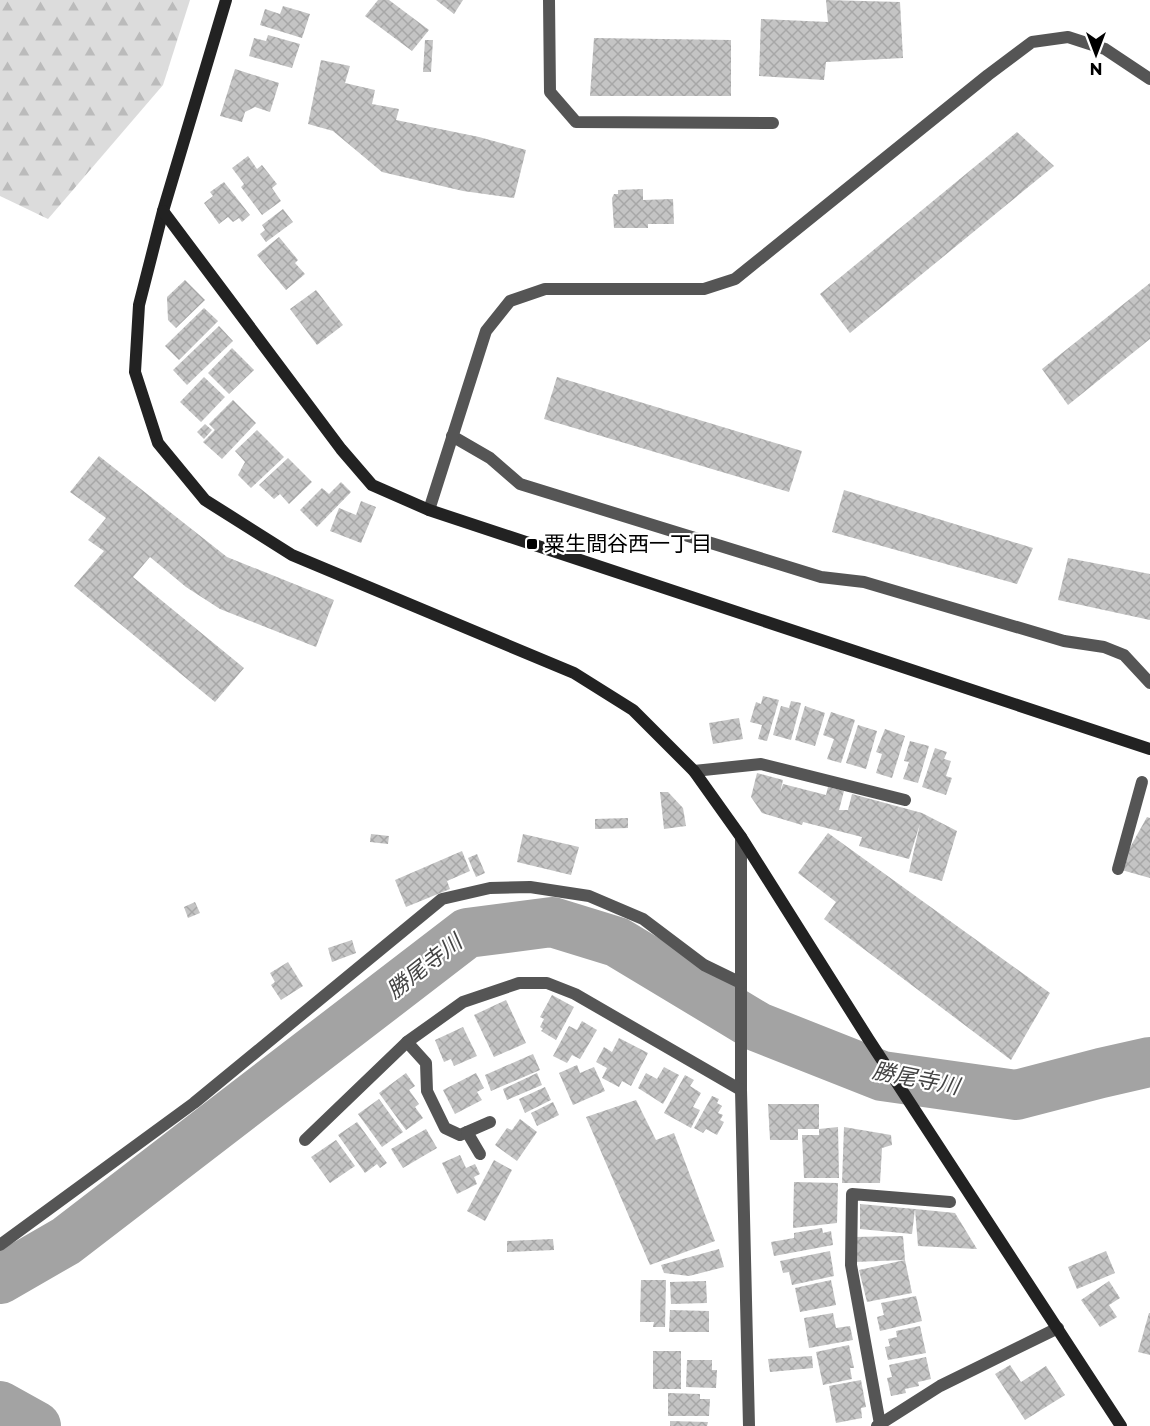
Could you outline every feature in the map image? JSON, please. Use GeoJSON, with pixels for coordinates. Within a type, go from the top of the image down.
{"type":"FeatureCollection","features":[{"type":"Feature","properties":{"kind":"street"},"geometry":{"type":"LineString","coordinates":[[226,0],[163,212],[139,305],[135,372],[158,443],[205,500],[292,555],[574,673],[633,710],[694,771],[741,837],[869,1040],[1121,1426]]}},
{"type":"Feature","properties":{"kind":"street"},"geometry":{"type":"LineString","coordinates":[[549,0],[550,92],[576,122],[772,123]]}},
{"type":"Feature","properties":{"kind":"street"},"geometry":{"type":"LineString","coordinates":[[429,510],[486,331],[510,301],[545,289],[705,289],[735,279],[1032,42],[1068,37],[1105,49],[1150,79]]}},
{"type":"Feature","properties":{"kind":"street"},"geometry":{"type":"LineString","coordinates":[[163,212],[341,449],[372,485],[429,510],[1150,749]]}},
{"type":"Feature","properties":{"kind":"street"},"geometry":{"type":"LineString","coordinates":[[452,436],[490,458],[520,484],[821,577],[864,582],[1064,641],[1104,646],[1124,655],[1150,683]]}},
{"type":"Feature","properties":{"kind":"street"},"geometry":{"type":"LineString","coordinates":[[694,771],[761,764],[905,800]]}},
{"type":"Feature","properties":{"kind":"street"},"geometry":{"type":"LineString","coordinates":[[1118,869],[1142,782]]}},
{"type":"Feature","properties":{"kind":"street"},"geometry":{"type":"LineString","coordinates":[[1137,801],[1150,804]]}},
{"type":"Feature","properties":{"kind":"street"},"geometry":{"type":"LineString","coordinates":[[741,837],[741,1090],[749,1426]]}},
{"type":"Feature","properties":{"kind":"street"},"geometry":{"type":"LineString","coordinates":[[0,1245],[194,1103],[442,899],[490,888],[530,887],[589,896],[643,919],[704,965],[741,983]]}},
{"type":"Feature","properties":{"kind":"street"},"geometry":{"type":"LineString","coordinates":[[305,1140],[407,1041],[463,1002],[519,983],[547,983],[575,994],[741,1090]]}},
{"type":"Feature","properties":{"kind":"street"},"geometry":{"type":"LineString","coordinates":[[407,1041],[426,1063],[427,1091],[445,1128],[460,1135],[490,1122]]}},
{"type":"Feature","properties":{"kind":"street"},"geometry":{"type":"LineString","coordinates":[[467,1132],[480,1154]]}},
{"type":"Feature","properties":{"kind":"street"},"geometry":{"type":"LineString","coordinates":[[950,1202],[852,1194],[851,1264],[878,1425],[940,1386],[1058,1328]]}},
{"type":"Feature","properties":{"kind":"green space"},"geometry":{"type":"Polygon","coordinates":[[[0,0],[190,0],[163,85],[48,219],[0,196],[0,0]]]}},
{"type":"Feature","properties":{"kind":"building"},"geometry":{"type":"Polygon","coordinates":[[[378,0],[389,0],[429,30],[412,51],[365,16],[378,0]]]}},
{"type":"Feature","properties":{"kind":"building"},"geometry":{"type":"Polygon","coordinates":[[[436,0],[463,0],[454,14],[436,0]]]}},
{"type":"Feature","properties":{"kind":"building"},"geometry":{"type":"Polygon","coordinates":[[[826,0],[900,2],[903,58],[826,62],[824,80],[759,76],[761,19],[828,22],[826,0]]]}},
{"type":"Feature","properties":{"kind":"building"},"geometry":{"type":"Polygon","coordinates":[[[283,6],[310,14],[302,38],[260,25],[265,9],[280,14],[283,6]]]}},
{"type":"Feature","properties":{"kind":"building"},"geometry":{"type":"Polygon","coordinates":[[[268,35],[300,44],[292,68],[249,56],[254,38],[266,41],[268,35]]]}},
{"type":"Feature","properties":{"kind":"building"},"geometry":{"type":"Polygon","coordinates":[[[594,38],[731,40],[731,96],[590,96],[594,38]]]}},
{"type":"Feature","properties":{"kind":"building"},"geometry":{"type":"Polygon","coordinates":[[[425,40],[433,40],[431,72],[423,72],[425,40]]]}},
{"type":"Feature","properties":{"kind":"building"},"geometry":{"type":"Polygon","coordinates":[[[321,60],[350,66],[345,83],[375,90],[372,104],[399,109],[396,120],[479,137],[526,150],[514,198],[463,191],[382,172],[333,131],[308,124],[321,60]]]}},
{"type":"Feature","properties":{"kind":"building"},"geometry":{"type":"Polygon","coordinates":[[[235,69],[279,83],[270,112],[255,107],[245,112],[242,122],[220,116],[235,69]]]}},
{"type":"Feature","properties":{"kind":"building"},"geometry":{"type":"Polygon","coordinates":[[[1017,132],[1054,166],[850,333],[820,294],[1017,132]]]}},
{"type":"Feature","properties":{"kind":"building"},"geometry":{"type":"Polygon","coordinates":[[[248,156],[257,169],[262,165],[277,184],[272,188],[281,201],[262,215],[241,187],[244,184],[232,168],[248,156]]]}},
{"type":"Feature","properties":{"kind":"building"},"geometry":{"type":"Polygon","coordinates":[[[224,182],[250,215],[242,222],[239,218],[233,222],[228,217],[219,224],[204,203],[213,196],[210,192],[224,182]]]}},
{"type":"Feature","properties":{"kind":"building"},"geometry":{"type":"Polygon","coordinates":[[[643,189],[643,200],[673,199],[674,224],[648,224],[648,228],[614,228],[612,198],[614,194],[618,194],[618,190],[643,189]]]}},
{"type":"Feature","properties":{"kind":"building"},"geometry":{"type":"Polygon","coordinates":[[[283,209],[293,222],[266,242],[260,234],[265,230],[262,225],[283,209]]]}},
{"type":"Feature","properties":{"kind":"building"},"geometry":{"type":"Polygon","coordinates":[[[279,237],[298,260],[295,263],[305,274],[286,290],[257,255],[279,237]]]}},
{"type":"Feature","properties":{"kind":"building"},"geometry":{"type":"Polygon","coordinates":[[[185,280],[205,300],[176,328],[168,320],[167,297],[185,280]]]}},
{"type":"Feature","properties":{"kind":"building"},"geometry":{"type":"Polygon","coordinates":[[[1150,283],[1150,339],[1068,405],[1042,369],[1150,283]]]}},
{"type":"Feature","properties":{"kind":"building"},"geometry":{"type":"Polygon","coordinates":[[[316,290],[343,325],[317,345],[290,309],[316,290]]]}},
{"type":"Feature","properties":{"kind":"building"},"geometry":{"type":"Polygon","coordinates":[[[204,308],[218,321],[179,360],[165,346],[204,308]]]}},
{"type":"Feature","properties":{"kind":"building"},"geometry":{"type":"Polygon","coordinates":[[[219,326],[233,341],[187,385],[173,370],[219,326]]]}},
{"type":"Feature","properties":{"kind":"building"},"geometry":{"type":"Polygon","coordinates":[[[232,348],[254,370],[229,394],[208,373],[232,348]]]}},
{"type":"Feature","properties":{"kind":"building"},"geometry":{"type":"Polygon","coordinates":[[[204,377],[225,397],[201,422],[180,402],[204,377]]]}},
{"type":"Feature","properties":{"kind":"building"},"geometry":{"type":"Polygon","coordinates":[[[557,377],[802,451],[789,492],[544,419],[557,377]]]}},
{"type":"Feature","properties":{"kind":"building"},"geometry":{"type":"Polygon","coordinates":[[[233,400],[256,423],[222,459],[203,442],[215,430],[209,424],[233,400]]]}},
{"type":"Feature","properties":{"kind":"building"},"geometry":{"type":"Polygon","coordinates":[[[205,424],[212,430],[204,439],[197,432],[205,424]]]}},
{"type":"Feature","properties":{"kind":"building"},"geometry":{"type":"Polygon","coordinates":[[[257,430],[284,457],[251,488],[238,475],[245,462],[235,451],[257,430]]]}},
{"type":"Feature","properties":{"kind":"building"},"geometry":{"type":"Polygon","coordinates":[[[99,456],[227,557],[334,600],[316,647],[220,609],[186,587],[150,557],[133,577],[244,668],[215,702],[74,586],[104,551],[88,540],[106,518],[70,492],[99,456]]]}},
{"type":"Feature","properties":{"kind":"building"},"geometry":{"type":"Polygon","coordinates":[[[288,458],[312,482],[289,504],[280,494],[274,499],[259,485],[288,458]]]}},
{"type":"Feature","properties":{"kind":"building"},"geometry":{"type":"Polygon","coordinates":[[[341,482],[351,492],[317,527],[300,510],[322,488],[329,494],[341,482]]]}},
{"type":"Feature","properties":{"kind":"building"},"geometry":{"type":"Polygon","coordinates":[[[844,490],[1033,548],[1017,584],[832,532],[844,490]]]}},
{"type":"Feature","properties":{"kind":"building"},"geometry":{"type":"Polygon","coordinates":[[[361,501],[376,507],[361,543],[330,531],[339,508],[356,515],[361,501]]]}},
{"type":"Feature","properties":{"kind":"building"},"geometry":{"type":"Polygon","coordinates":[[[1068,558],[1150,574],[1150,620],[1058,600],[1068,558]]]}},
{"type":"Feature","properties":{"kind":"building"},"geometry":{"type":"Polygon","coordinates":[[[763,696],[779,700],[767,741],[758,739],[762,725],[750,722],[756,702],[761,704],[763,696]]]}},
{"type":"Feature","properties":{"kind":"building"},"geometry":{"type":"Polygon","coordinates":[[[791,701],[801,703],[791,740],[773,735],[781,706],[789,708],[791,701]]]}},
{"type":"Feature","properties":{"kind":"building"},"geometry":{"type":"Polygon","coordinates":[[[805,706],[825,713],[815,746],[795,740],[805,706]]]}},
{"type":"Feature","properties":{"kind":"building"},"geometry":{"type":"Polygon","coordinates":[[[831,712],[855,720],[841,763],[827,759],[834,739],[823,735],[831,712]]]}},
{"type":"Feature","properties":{"kind":"building"},"geometry":{"type":"Polygon","coordinates":[[[739,718],[743,739],[713,744],[709,723],[739,718]]]}},
{"type":"Feature","properties":{"kind":"building"},"geometry":{"type":"Polygon","coordinates":[[[858,725],[877,731],[866,769],[846,763],[858,725]]]}},
{"type":"Feature","properties":{"kind":"building"},"geometry":{"type":"Polygon","coordinates":[[[885,729],[905,736],[892,778],[876,773],[882,754],[876,752],[885,729]]]}},
{"type":"Feature","properties":{"kind":"building"},"geometry":{"type":"Polygon","coordinates":[[[910,741],[929,746],[918,783],[903,779],[909,762],[904,761],[910,741]]]}},
{"type":"Feature","properties":{"kind":"building"},"geometry":{"type":"Polygon","coordinates":[[[935,748],[947,752],[944,759],[951,761],[946,776],[952,778],[946,795],[922,787],[935,748]]]}},
{"type":"Feature","properties":{"kind":"building"},"geometry":{"type":"Polygon","coordinates":[[[757,773],[783,780],[780,793],[783,784],[826,795],[828,787],[844,791],[839,810],[848,810],[852,794],[922,813],[957,831],[942,881],[909,872],[920,824],[909,859],[859,846],[862,837],[803,822],[802,825],[762,813],[751,797],[757,773]]]}},
{"type":"Feature","properties":{"kind":"building"},"geometry":{"type":"Polygon","coordinates":[[[660,792],[668,792],[683,808],[686,826],[664,829],[660,792]]]}},
{"type":"Feature","properties":{"kind":"building"},"geometry":{"type":"Polygon","coordinates":[[[1147,817],[1150,818],[1150,878],[1118,869],[1147,817]]]}},
{"type":"Feature","properties":{"kind":"building"},"geometry":{"type":"Polygon","coordinates":[[[628,818],[628,828],[595,829],[595,819],[628,818]]]}},
{"type":"Feature","properties":{"kind":"building"},"geometry":{"type":"Polygon","coordinates":[[[828,833],[1050,993],[1011,1060],[824,919],[836,902],[798,873],[828,833]]]}},
{"type":"Feature","properties":{"kind":"building"},"geometry":{"type":"Polygon","coordinates":[[[371,834],[389,836],[388,844],[370,842],[371,834]]]}},
{"type":"Feature","properties":{"kind":"building"},"geometry":{"type":"Polygon","coordinates":[[[523,834],[579,847],[571,875],[517,862],[523,834]]]}},
{"type":"Feature","properties":{"kind":"building"},"geometry":{"type":"Polygon","coordinates":[[[462,851],[470,871],[447,881],[450,889],[406,907],[395,880],[462,851]]]}},
{"type":"Feature","properties":{"kind":"building"},"geometry":{"type":"Polygon","coordinates":[[[477,854],[485,873],[476,877],[468,858],[477,854]]]}},
{"type":"Feature","properties":{"kind":"building"},"geometry":{"type":"Polygon","coordinates":[[[195,902],[200,913],[188,918],[184,907],[195,902]]]}},
{"type":"Feature","properties":{"kind":"building"},"geometry":{"type":"Polygon","coordinates":[[[352,940],[356,953],[332,962],[328,948],[352,940]]]}},
{"type":"Feature","properties":{"kind":"building"},"geometry":{"type":"Polygon","coordinates":[[[288,962],[303,986],[281,1000],[271,985],[275,982],[270,973],[288,962]]]}},
{"type":"Feature","properties":{"kind":"building"},"geometry":{"type":"Polygon","coordinates":[[[552,995],[574,1007],[556,1040],[541,1031],[543,1029],[540,1027],[544,1019],[540,1017],[552,995]]]}},
{"type":"Feature","properties":{"kind":"building"},"geometry":{"type":"Polygon","coordinates":[[[506,1000],[526,1043],[494,1057],[474,1015],[506,1000]]]}},
{"type":"Feature","properties":{"kind":"building"},"geometry":{"type":"Polygon","coordinates":[[[582,1021],[597,1030],[580,1059],[572,1055],[567,1063],[553,1056],[569,1026],[577,1030],[582,1021]]]}},
{"type":"Feature","properties":{"kind":"building"},"geometry":{"type":"Polygon","coordinates":[[[463,1027],[477,1056],[454,1066],[451,1059],[444,1062],[435,1040],[463,1027]]]}},
{"type":"Feature","properties":{"kind":"building"},"geometry":{"type":"Polygon","coordinates":[[[619,1038],[648,1053],[631,1086],[622,1081],[619,1087],[602,1078],[607,1068],[596,1062],[604,1047],[612,1052],[619,1038]]]}},
{"type":"Feature","properties":{"kind":"building"},"geometry":{"type":"Polygon","coordinates":[[[533,1054],[540,1070],[491,1091],[485,1075],[533,1054]]]}},
{"type":"Feature","properties":{"kind":"building"},"geometry":{"type":"Polygon","coordinates":[[[577,1065],[580,1073],[594,1067],[605,1091],[573,1105],[559,1073],[577,1065]]]}},
{"type":"Feature","properties":{"kind":"building"},"geometry":{"type":"Polygon","coordinates":[[[664,1067],[679,1075],[663,1104],[638,1088],[646,1073],[657,1079],[664,1067]]]}},
{"type":"Feature","properties":{"kind":"building"},"geometry":{"type":"Polygon","coordinates":[[[406,1073],[415,1086],[409,1090],[419,1104],[415,1107],[423,1118],[406,1130],[379,1093],[406,1073]]]}},
{"type":"Feature","properties":{"kind":"building"},"geometry":{"type":"Polygon","coordinates":[[[476,1073],[484,1088],[477,1092],[482,1100],[455,1114],[443,1090],[476,1073]]]}},
{"type":"Feature","properties":{"kind":"building"},"geometry":{"type":"Polygon","coordinates":[[[537,1073],[542,1085],[507,1100],[503,1089],[537,1073]]]}},
{"type":"Feature","properties":{"kind":"building"},"geometry":{"type":"Polygon","coordinates":[[[685,1075],[694,1080],[690,1086],[701,1093],[693,1107],[700,1110],[691,1128],[664,1113],[685,1075]]]}},
{"type":"Feature","properties":{"kind":"building"},"geometry":{"type":"Polygon","coordinates":[[[545,1087],[551,1100],[525,1113],[519,1099],[545,1087]]]}},
{"type":"Feature","properties":{"kind":"building"},"geometry":{"type":"Polygon","coordinates":[[[712,1096],[719,1099],[717,1103],[722,1106],[718,1113],[723,1115],[720,1120],[724,1122],[717,1135],[706,1129],[703,1133],[694,1128],[712,1096]]]}},
{"type":"Feature","properties":{"kind":"building"},"geometry":{"type":"Polygon","coordinates":[[[379,1099],[403,1132],[382,1147],[358,1114],[379,1099]]]}},
{"type":"Feature","properties":{"kind":"building"},"geometry":{"type":"Polygon","coordinates":[[[636,1100],[656,1140],[674,1133],[715,1241],[650,1265],[586,1117],[636,1100]]]}},
{"type":"Feature","properties":{"kind":"building"},"geometry":{"type":"Polygon","coordinates":[[[553,1102],[559,1115],[537,1126],[531,1113],[553,1102]]]}},
{"type":"Feature","properties":{"kind":"building"},"geometry":{"type":"Polygon","coordinates":[[[768,1104],[819,1104],[819,1129],[798,1129],[798,1140],[770,1140],[768,1104]]]}},
{"type":"Feature","properties":{"kind":"building"},"geometry":{"type":"Polygon","coordinates":[[[520,1119],[537,1132],[517,1161],[495,1145],[507,1128],[512,1130],[520,1119]]]}},
{"type":"Feature","properties":{"kind":"building"},"geometry":{"type":"Polygon","coordinates":[[[357,1122],[387,1163],[380,1168],[377,1164],[365,1173],[338,1135],[357,1122]]]}},
{"type":"Feature","properties":{"kind":"building"},"geometry":{"type":"Polygon","coordinates":[[[838,1127],[839,1178],[804,1178],[802,1135],[819,1135],[819,1129],[838,1127]]]}},
{"type":"Feature","properties":{"kind":"building"},"geometry":{"type":"Polygon","coordinates":[[[844,1127],[891,1135],[892,1145],[882,1148],[880,1183],[842,1183],[844,1127]]]}},
{"type":"Feature","properties":{"kind":"building"},"geometry":{"type":"Polygon","coordinates":[[[426,1129],[437,1148],[403,1168],[391,1149],[426,1129]]]}},
{"type":"Feature","properties":{"kind":"building"},"geometry":{"type":"Polygon","coordinates":[[[336,1140],[355,1166],[330,1183],[311,1157],[336,1140]]]}},
{"type":"Feature","properties":{"kind":"building"},"geometry":{"type":"Polygon","coordinates":[[[460,1155],[466,1168],[475,1164],[480,1174],[474,1177],[477,1184],[457,1194],[442,1163],[460,1155]]]}},
{"type":"Feature","properties":{"kind":"building"},"geometry":{"type":"Polygon","coordinates":[[[494,1160],[512,1170],[485,1221],[467,1211],[494,1160]]]}},
{"type":"Feature","properties":{"kind":"building"},"geometry":{"type":"Polygon","coordinates":[[[794,1182],[838,1183],[837,1223],[793,1228],[794,1182]]]}},
{"type":"Feature","properties":{"kind":"building"},"geometry":{"type":"Polygon","coordinates":[[[860,1204],[915,1209],[912,1234],[860,1229],[860,1204]]]}},
{"type":"Feature","properties":{"kind":"building"},"geometry":{"type":"Polygon","coordinates":[[[915,1209],[955,1213],[977,1249],[918,1246],[915,1209]]]}},
{"type":"Feature","properties":{"kind":"building"},"geometry":{"type":"Polygon","coordinates":[[[822,1228],[823,1233],[831,1231],[833,1245],[774,1256],[771,1242],[794,1238],[794,1233],[822,1228]]]}},
{"type":"Feature","properties":{"kind":"building"},"geometry":{"type":"Polygon","coordinates":[[[903,1236],[905,1260],[854,1262],[854,1237],[903,1236]]]}},
{"type":"Feature","properties":{"kind":"building"},"geometry":{"type":"Polygon","coordinates":[[[553,1239],[554,1250],[507,1252],[507,1241],[553,1239]]]}},
{"type":"Feature","properties":{"kind":"building"},"geometry":{"type":"Polygon","coordinates":[[[719,1249],[724,1267],[689,1276],[664,1273],[661,1265],[719,1249]]]}},
{"type":"Feature","properties":{"kind":"building"},"geometry":{"type":"Polygon","coordinates":[[[830,1251],[834,1276],[792,1285],[789,1272],[783,1273],[780,1261],[830,1251]]]}},
{"type":"Feature","properties":{"kind":"building"},"geometry":{"type":"Polygon","coordinates":[[[1106,1251],[1115,1273],[1077,1289],[1068,1267],[1106,1251]]]}},
{"type":"Feature","properties":{"kind":"building"},"geometry":{"type":"Polygon","coordinates":[[[905,1260],[912,1293],[867,1302],[859,1270],[905,1260]]]}},
{"type":"Feature","properties":{"kind":"building"},"geometry":{"type":"Polygon","coordinates":[[[641,1280],[666,1280],[665,1327],[653,1327],[654,1322],[640,1322],[641,1280]]]}},
{"type":"Feature","properties":{"kind":"building"},"geometry":{"type":"Polygon","coordinates":[[[831,1280],[836,1305],[800,1312],[795,1288],[831,1280]]]}},
{"type":"Feature","properties":{"kind":"building"},"geometry":{"type":"Polygon","coordinates":[[[706,1281],[707,1303],[671,1304],[670,1282],[706,1281]]]}},
{"type":"Feature","properties":{"kind":"building"},"geometry":{"type":"Polygon","coordinates":[[[1109,1281],[1120,1298],[1109,1305],[1117,1317],[1100,1327],[1081,1300],[1109,1281]]]}},
{"type":"Feature","properties":{"kind":"building"},"geometry":{"type":"Polygon","coordinates":[[[916,1296],[922,1321],[880,1331],[877,1317],[884,1315],[881,1303],[916,1296]]]}},
{"type":"Feature","properties":{"kind":"building"},"geometry":{"type":"Polygon","coordinates":[[[670,1310],[709,1311],[709,1332],[669,1332],[670,1310]]]}},
{"type":"Feature","properties":{"kind":"building"},"geometry":{"type":"Polygon","coordinates":[[[833,1313],[836,1328],[850,1326],[853,1340],[809,1348],[804,1318],[833,1313]]]}},
{"type":"Feature","properties":{"kind":"building"},"geometry":{"type":"Polygon","coordinates":[[[1150,1313],[1150,1355],[1138,1352],[1150,1313]]]}},
{"type":"Feature","properties":{"kind":"building"},"geometry":{"type":"Polygon","coordinates":[[[920,1326],[926,1353],[888,1360],[885,1347],[890,1346],[888,1339],[897,1337],[896,1331],[920,1326]]]}},
{"type":"Feature","properties":{"kind":"building"},"geometry":{"type":"Polygon","coordinates":[[[849,1345],[854,1368],[850,1368],[852,1379],[823,1385],[816,1352],[849,1345]]]}},
{"type":"Feature","properties":{"kind":"building"},"geometry":{"type":"Polygon","coordinates":[[[653,1351],[681,1351],[681,1389],[653,1389],[653,1351]]]}},
{"type":"Feature","properties":{"kind":"building"},"geometry":{"type":"Polygon","coordinates":[[[812,1356],[813,1368],[770,1372],[768,1359],[812,1356]]]}},
{"type":"Feature","properties":{"kind":"building"},"geometry":{"type":"Polygon","coordinates":[[[926,1357],[931,1379],[918,1382],[919,1386],[905,1389],[906,1393],[891,1396],[887,1378],[892,1377],[889,1365],[926,1357]]]}},
{"type":"Feature","properties":{"kind":"building"},"geometry":{"type":"Polygon","coordinates":[[[687,1360],[712,1360],[712,1370],[717,1370],[716,1388],[686,1387],[687,1360]]]}},
{"type":"Feature","properties":{"kind":"building"},"geometry":{"type":"Polygon","coordinates":[[[1010,1365],[1021,1382],[1046,1366],[1065,1395],[1025,1420],[995,1374],[1010,1365]]]}},
{"type":"Feature","properties":{"kind":"building"},"geometry":{"type":"Polygon","coordinates":[[[861,1380],[866,1407],[861,1408],[862,1418],[836,1423],[829,1386],[861,1380]]]}},
{"type":"Feature","properties":{"kind":"building"},"geometry":{"type":"Polygon","coordinates":[[[668,1393],[700,1394],[700,1399],[710,1399],[709,1416],[668,1416],[668,1393]]]}},
{"type":"Feature","properties":{"kind":"building"},"geometry":{"type":"Polygon","coordinates":[[[670,1421],[708,1422],[707,1426],[670,1426],[670,1421]]]}},
{"type":"Feature","properties":{"kind":"waterway","name":"勝尾寺川"},"geometry":{"type":"LineString","coordinates":[[0,1279],[66,1241],[467,933],[552,922],[617,942],[758,1027],[882,1076],[1016,1095],[1150,1062]]}},
{"type":"Feature","properties":{"kind":"waterway"},"geometry":{"type":"LineString","coordinates":[[0,1406],[36,1426]]}},
{"type":"Feature","properties":{"kind":"place","name":"粟生間谷西一丁目"},"geometry":{"type":"Point","coordinates":[532,544]}}]}
